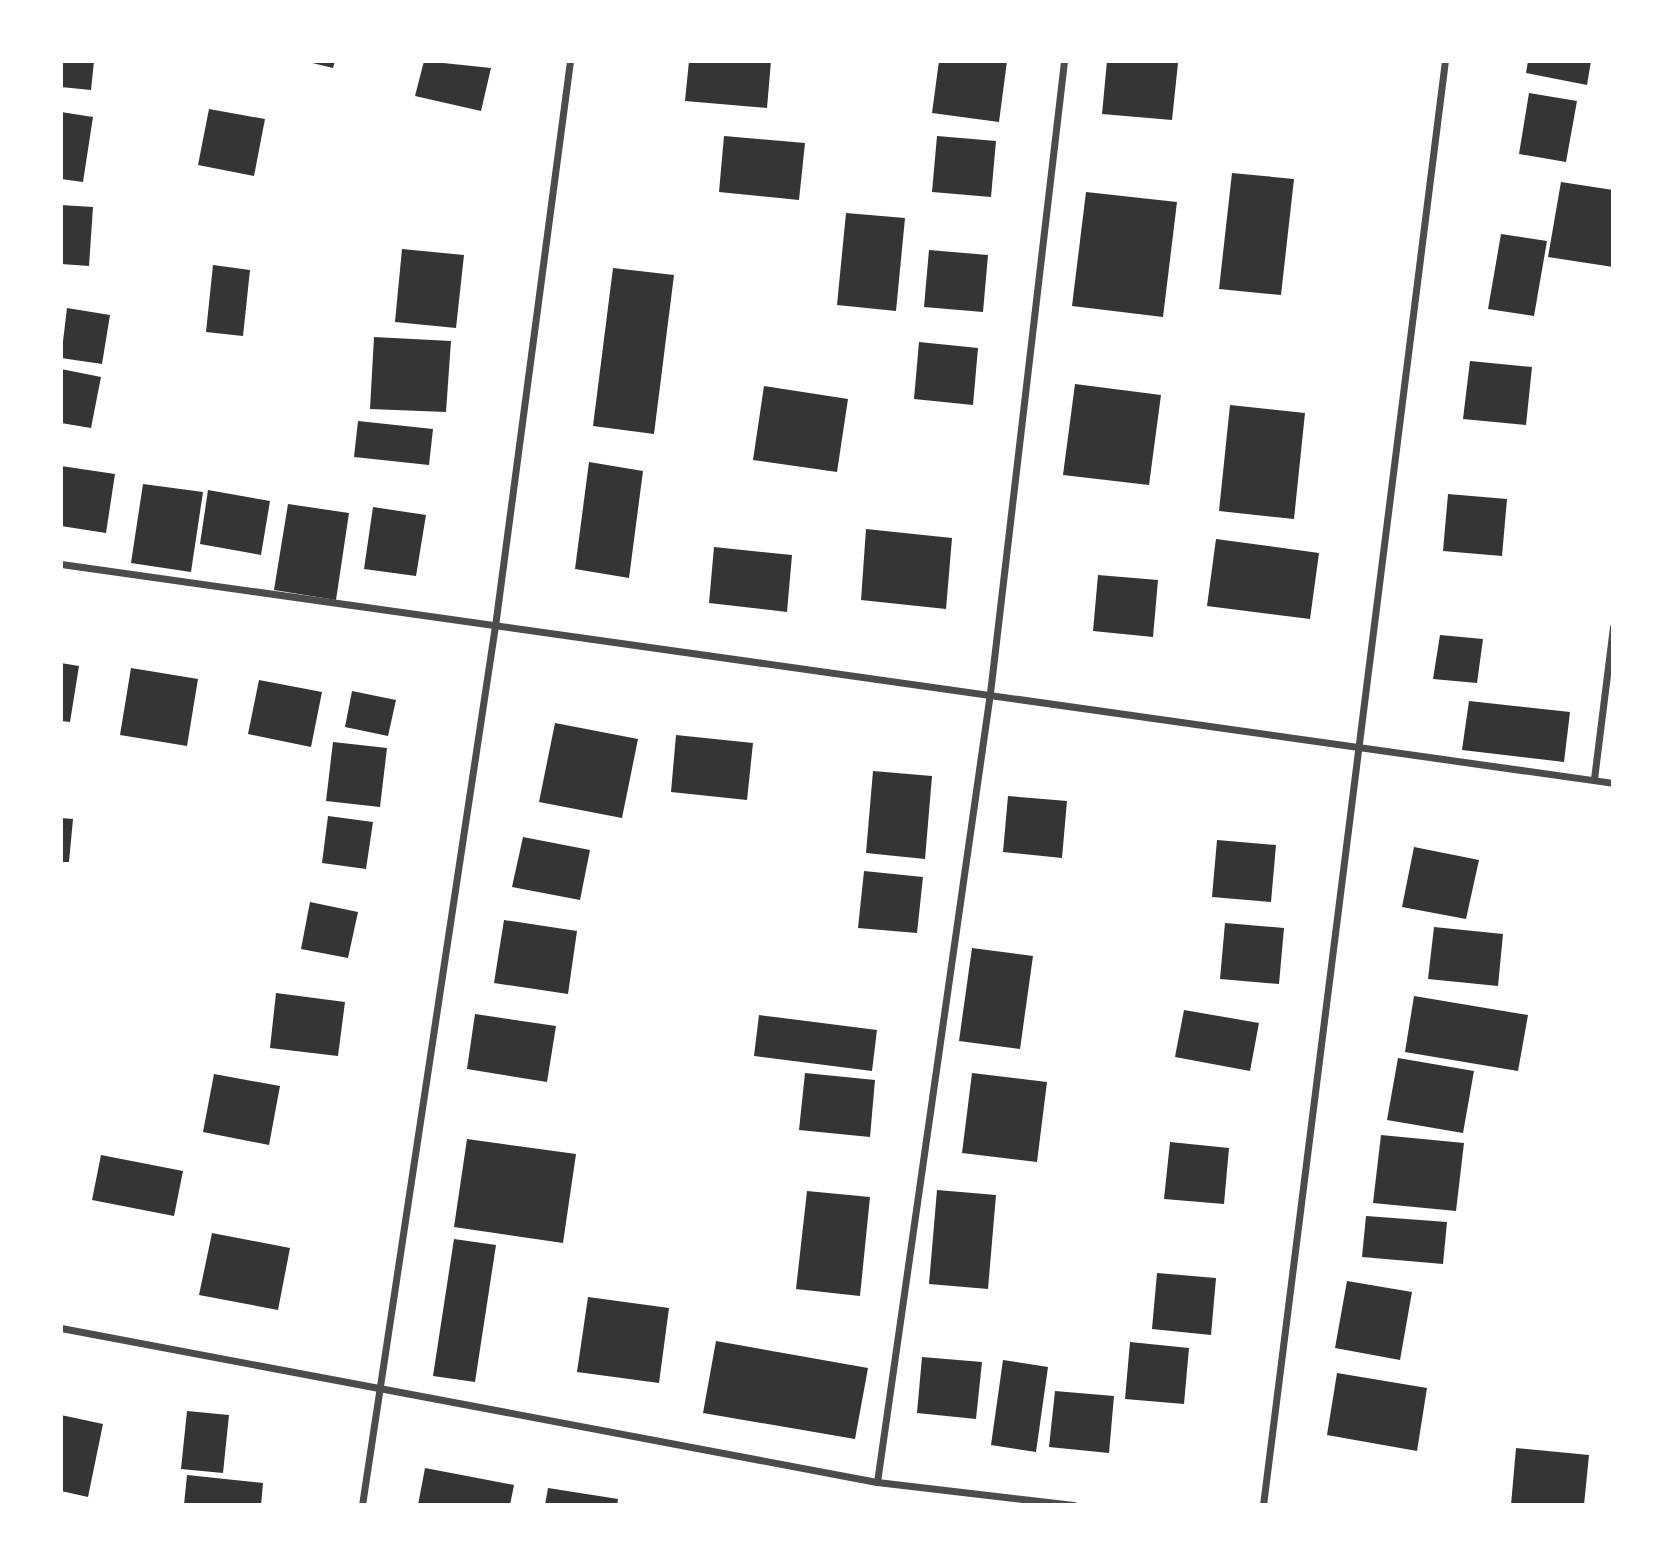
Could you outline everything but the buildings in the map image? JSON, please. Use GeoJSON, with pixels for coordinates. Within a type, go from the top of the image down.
{"type":"FeatureCollection","features":[{"type":"Feature","properties":{"kind":"street"},"geometry":{"type":"LineString","coordinates":[[362,1505],[495,626],[570,61]]}},
{"type":"Feature","properties":{"kind":"street"},"geometry":{"type":"LineString","coordinates":[[877,1482],[990,693],[1064,61]]}},
{"type":"Feature","properties":{"kind":"street"},"geometry":{"type":"LineString","coordinates":[[1263,1505],[1445,61]]}},
{"type":"Feature","properties":{"kind":"street"},"geometry":{"type":"LineString","coordinates":[[61,564],[1359,745],[1613,783]]}},
{"type":"Feature","properties":{"kind":"street"},"geometry":{"type":"LineString","coordinates":[[1594,779],[1613,626]]}},
{"type":"Feature","properties":{"kind":"street"},"geometry":{"type":"LineString","coordinates":[[61,1328],[877,1482],[1074,1505]]}}]}
